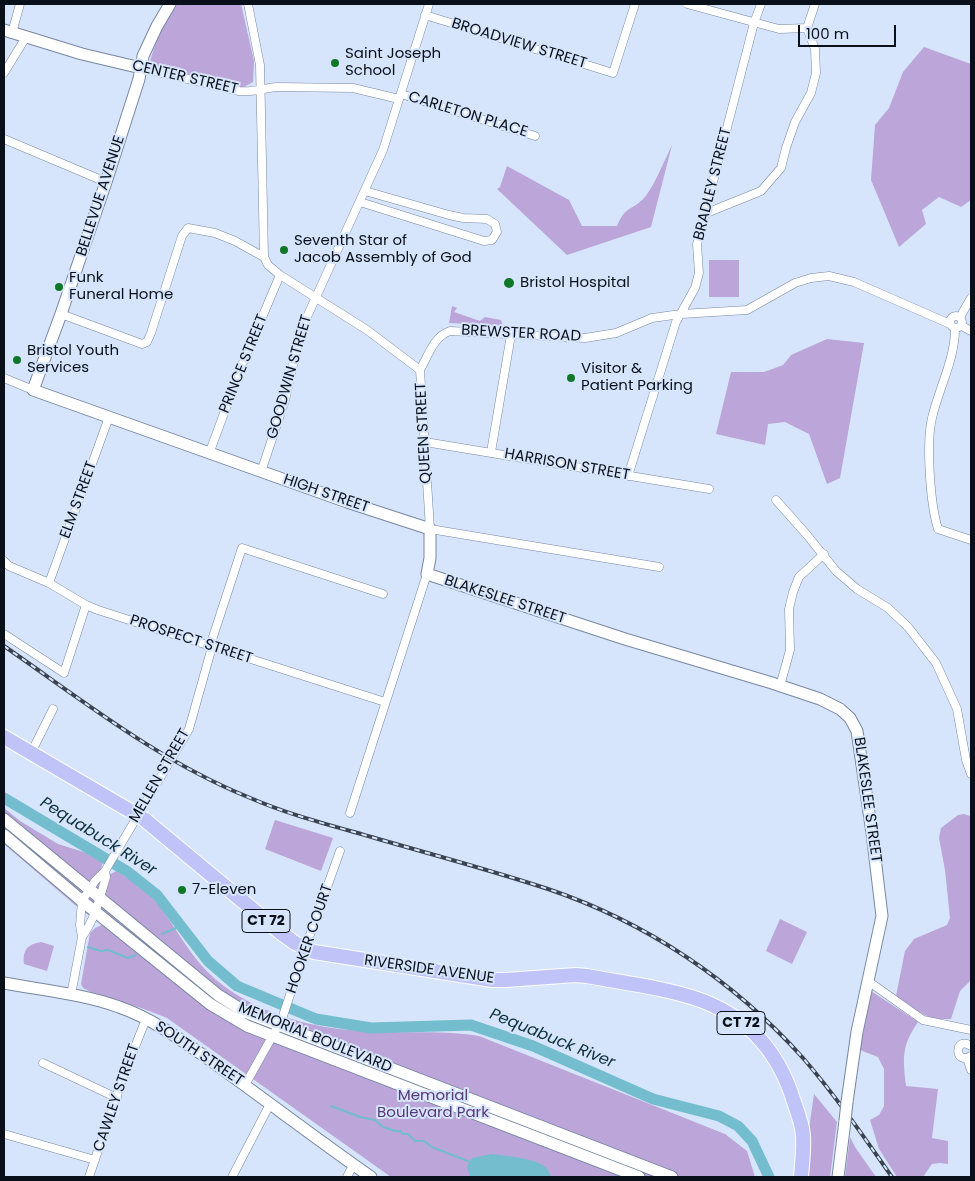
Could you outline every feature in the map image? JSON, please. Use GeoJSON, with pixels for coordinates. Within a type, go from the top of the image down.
{"type":"FeatureCollection","features":[{"type":"Feature","properties":{"kind":"highway","name":"RIVERSIDE AVENUE"},"geometry":{"type":"LineString","coordinates":[[4,737],[138,815],[281,933],[305,949],[334,956],[492,980],[568,975],[587,976],[687,996],[711,1005],[754,1032],[782,1068],[803,1134],[801,1177]]}},
{"type":"Feature","properties":{"kind":"street"},"geometry":{"type":"LineString","coordinates":[[8,31],[20,4]]}},
{"type":"Feature","properties":{"kind":"street","name":"BELLEVUE AVENUE"},"geometry":{"type":"LineString","coordinates":[[34,390],[106,182],[139,79],[143,56],[170,4]]}},
{"type":"Feature","properties":{"kind":"street"},"geometry":{"type":"LineString","coordinates":[[248,4],[259,58],[264,257]]}},
{"type":"Feature","properties":{"kind":"street","name":"GOODWIN STREET"},"geometry":{"type":"LineString","coordinates":[[261,472],[285,400],[301,330],[383,150],[428,4]]}},
{"type":"Feature","properties":{"kind":"street","name":"BROADVIEW STREET"},"geometry":{"type":"LineString","coordinates":[[425,14],[613,73],[635,4]]}},
{"type":"Feature","properties":{"kind":"street"},"geometry":{"type":"LineString","coordinates":[[687,4],[754,24],[779,29],[807,28]]}},
{"type":"Feature","properties":{"kind":"street","name":"BRADLEY STREET"},"geometry":{"type":"LineString","coordinates":[[628,476],[676,322],[695,288],[700,273],[697,244],[754,24],[761,4]]}},
{"type":"Feature","properties":{"kind":"street"},"geometry":{"type":"LineString","coordinates":[[704,214],[762,191],[782,168],[786,148],[796,122],[811,93],[816,73],[815,49],[807,28],[816,4]]}},
{"type":"Feature","properties":{"kind":"street","name":"CENTER STREET"},"geometry":{"type":"LineString","coordinates":[[8,31],[82,54],[233,90],[250,92],[277,87],[346,88],[400,97]]}},
{"type":"Feature","properties":{"kind":"street"},"geometry":{"type":"LineString","coordinates":[[4,73],[26,37]]}},
{"type":"Feature","properties":{"kind":"street","name":"CARLETON PLACE"},"geometry":{"type":"LineString","coordinates":[[400,97],[535,136]]}},
{"type":"Feature","properties":{"kind":"street"},"geometry":{"type":"LineString","coordinates":[[4,139],[106,182]]}},
{"type":"Feature","properties":{"kind":"street"},"geometry":{"type":"LineString","coordinates":[[360,202],[484,241],[492,240],[497,232],[495,224],[486,219],[456,217],[365,191]]}},
{"type":"Feature","properties":{"kind":"street","name":"QUEEN STREET"},"geometry":{"type":"LineString","coordinates":[[61,314],[142,344],[147,342],[182,236],[188,228],[222,235],[264,257],[268,265],[280,275],[368,330],[420,370],[430,529],[430,558],[427,574],[350,813]]}},
{"type":"Feature","properties":{"kind":"street","name":"PRINCE STREET"},"geometry":{"type":"LineString","coordinates":[[209,454],[241,367],[280,275]]}},
{"type":"Feature","properties":{"kind":"street","name":"BREWSTER ROAD"},"geometry":{"type":"LineString","coordinates":[[420,370],[437,339],[445,332],[455,330],[511,335],[585,338],[616,333],[652,318],[680,314],[747,310],[795,283],[811,278],[829,276],[854,282],[971,331]]}},
{"type":"Feature","properties":{"kind":"street"},"geometry":{"type":"LineString","coordinates":[[971,298],[960,317],[962,320],[956,326],[954,346],[932,420],[929,446],[934,516],[938,529],[971,540]]}},
{"type":"Feature","properties":{"kind":"street"},"geometry":{"type":"LineString","coordinates":[[492,452],[511,335]]}},
{"type":"Feature","properties":{"kind":"street","name":"HIGH STREET"},"geometry":{"type":"LineString","coordinates":[[4,378],[209,454],[430,529],[659,567]]}},
{"type":"Feature","properties":{"kind":"street","name":"ELM STREET"},"geometry":{"type":"LineString","coordinates":[[49,583],[109,417]]}},
{"type":"Feature","properties":{"kind":"street","name":"HARRISON STREET"},"geometry":{"type":"LineString","coordinates":[[424,442],[709,489]]}},
{"type":"Feature","properties":{"kind":"street"},"geometry":{"type":"LineString","coordinates":[[776,500],[824,554],[836,571],[857,589],[888,608],[908,627],[936,663],[957,709],[966,760],[971,774]]}},
{"type":"Feature","properties":{"kind":"street","name":"MELLEN STREET"},"geometry":{"type":"LineString","coordinates":[[71,995],[82,937],[80,924],[82,901],[89,889],[106,871],[189,729],[211,646],[242,548],[383,594]]}},
{"type":"Feature","properties":{"kind":"street"},"geometry":{"type":"LineString","coordinates":[[780,686],[790,650],[789,609],[793,592],[799,577],[824,554]]}},
{"type":"Feature","properties":{"kind":"street","name":"PROSPECT STREET"},"geometry":{"type":"LineString","coordinates":[[4,561],[9,566],[49,583],[86,605],[385,702]]}},
{"type":"Feature","properties":{"kind":"street","name":"BLAKESLEE STREET"},"geometry":{"type":"LineString","coordinates":[[427,574],[625,639],[820,699],[840,709],[850,718],[857,731],[862,753],[882,906],[880,928],[853,1055],[838,1177]]}},
{"type":"Feature","properties":{"kind":"street"},"geometry":{"type":"LineString","coordinates":[[4,634],[64,673],[86,605]]}},
{"type":"Feature","properties":{"kind":"street"},"geometry":{"type":"LineString","coordinates":[[31,753],[53,709]]}},
{"type":"Feature","properties":{"kind":"street","name":"MEMORIAL BOULEVARD"},"geometry":{"type":"LineString","coordinates":[[4,819],[218,996],[245,1012],[281,1021],[672,1177]]}},
{"type":"Feature","properties":{"kind":"street","name":"MEMORIAL BOULEVARD"},"geometry":{"type":"LineString","coordinates":[[4,835],[95,912],[210,1004],[246,1026],[639,1177]]}},
{"type":"Feature","properties":{"kind":"street","name":"HOOKER COURT"},"geometry":{"type":"LineString","coordinates":[[245,1085],[281,1021],[340,851]]}},
{"type":"Feature","properties":{"kind":"street","name":"MELLEN STREET"},"geometry":{"type":"LineString","coordinates":[[82,937],[95,912],[106,877],[106,871]]}},
{"type":"Feature","properties":{"kind":"street"},"geometry":{"type":"LineString","coordinates":[[868,981],[923,1020],[968,1029],[968,1045],[960,1046],[958,1052],[961,1057],[969,1057],[971,1070]]}},
{"type":"Feature","properties":{"kind":"street","name":"SOUTH STREET"},"geometry":{"type":"LineString","coordinates":[[4,983],[119,1006],[146,1019],[167,1031],[245,1085],[371,1177]]}},
{"type":"Feature","properties":{"kind":"street","name":"CAWLEY STREET"},"geometry":{"type":"LineString","coordinates":[[89,1177],[146,1019]]}},
{"type":"Feature","properties":{"kind":"street"},"geometry":{"type":"LineString","coordinates":[[43,1063],[117,1098]]}},
{"type":"Feature","properties":{"kind":"street"},"geometry":{"type":"LineString","coordinates":[[232,1177],[270,1104]]}},
{"type":"Feature","properties":{"kind":"street"},"geometry":{"type":"LineString","coordinates":[[4,1134],[95,1160]]}},
{"type":"Feature","properties":{"kind":"street"},"geometry":{"type":"LineString","coordinates":[[347,1177],[354,1165]]}},
{"type":"Feature","properties":{"kind":"green space"},"geometry":{"type":"Polygon","coordinates":[[[177,4],[241,4],[254,61],[253,82],[242,88],[148,67],[158,36],[177,4]]]}},
{"type":"Feature","properties":{"kind":"green space"},"geometry":{"type":"Polygon","coordinates":[[[924,47],[971,64],[971,200],[961,207],[939,197],[922,210],[926,224],[899,247],[871,180],[875,125],[889,108],[903,72],[924,47]]]}},
{"type":"Feature","properties":{"kind":"green space"},"geometry":{"type":"Polygon","coordinates":[[[672,145],[651,227],[567,255],[497,189],[500,187],[507,166],[569,200],[582,226],[617,226],[626,211],[640,202],[648,193],[672,145]]]}},
{"type":"Feature","properties":{"kind":"green space"},"geometry":{"type":"Polygon","coordinates":[[[709,260],[739,260],[739,297],[709,297],[709,260]]]}},
{"type":"Feature","properties":{"kind":"green space"},"geometry":{"type":"Polygon","coordinates":[[[452,306],[457,308],[454,312],[480,321],[485,317],[501,320],[503,326],[449,323],[452,306]]]}},
{"type":"Feature","properties":{"kind":"green space"},"geometry":{"type":"Polygon","coordinates":[[[827,339],[864,343],[840,478],[827,484],[809,434],[785,422],[768,424],[765,445],[716,434],[731,372],[764,372],[783,365],[791,355],[827,339]]]}},
{"type":"Feature","properties":{"kind":"green space","name":"Memorial Boulevard Park"},"geometry":{"type":"Polygon","coordinates":[[[4,808],[20,821],[58,844],[90,854],[103,862],[101,869],[111,874],[116,871],[133,881],[153,898],[201,965],[210,974],[234,993],[265,1010],[298,1021],[333,1028],[479,1036],[725,1134],[747,1151],[755,1177],[391,1177],[167,1018],[83,988],[81,984],[90,933],[102,925],[75,905],[4,844],[4,808]]]}},
{"type":"Feature","properties":{"kind":"green space"},"geometry":{"type":"Polygon","coordinates":[[[958,815],[970,816],[971,819],[971,980],[960,991],[951,1019],[933,1019],[896,996],[905,951],[914,939],[947,925],[950,918],[945,870],[939,838],[941,828],[958,815]]]}},
{"type":"Feature","properties":{"kind":"green space"},"geometry":{"type":"Polygon","coordinates":[[[275,820],[333,838],[321,871],[265,849],[275,820]]]}},
{"type":"Feature","properties":{"kind":"green space"},"geometry":{"type":"Polygon","coordinates":[[[780,919],[807,932],[792,964],[766,951],[780,919]]]}},
{"type":"Feature","properties":{"kind":"green space"},"geometry":{"type":"Polygon","coordinates":[[[41,942],[54,946],[47,971],[24,964],[25,951],[29,946],[41,942]]]}},
{"type":"Feature","properties":{"kind":"green space"},"geometry":{"type":"Polygon","coordinates":[[[871,991],[918,1022],[912,1031],[904,1053],[906,1086],[938,1089],[932,1138],[948,1141],[948,1164],[932,1164],[923,1177],[897,1177],[879,1149],[870,1120],[879,1115],[884,1106],[884,1069],[878,1057],[860,1050],[871,991]]]}},
{"type":"Feature","properties":{"kind":"green space"},"geometry":{"type":"Polygon","coordinates":[[[814,1094],[837,1122],[830,1177],[807,1177],[811,1145],[809,1129],[814,1094]]]}},
{"type":"Feature","properties":{"kind":"green space"},"geometry":{"type":"Polygon","coordinates":[[[850,1137],[855,1147],[876,1177],[845,1177],[850,1137]]]}},
{"type":"Feature","properties":{"kind":"water"},"geometry":{"type":"Polygon","coordinates":[[[492,1154],[537,1162],[547,1169],[551,1177],[470,1177],[467,1167],[472,1158],[492,1154]]]}},
{"type":"Feature","properties":{"kind":"waterway","name":"Pequabuck River"},"geometry":{"type":"LineString","coordinates":[[4,798],[128,872],[157,895],[208,961],[237,986],[316,1019],[371,1028],[471,1025],[533,1046],[653,1099],[719,1116],[738,1126],[752,1141],[769,1177]]}},
{"type":"Feature","properties":{"kind":"waterway"},"geometry":{"type":"LineString","coordinates":[[162,934],[181,926]]}},
{"type":"Feature","properties":{"kind":"waterway"},"geometry":{"type":"LineString","coordinates":[[88,947],[101,951],[108,950],[128,958],[136,955]]}},
{"type":"Feature","properties":{"kind":"waterway"},"geometry":{"type":"LineString","coordinates":[[331,1106],[360,1117],[375,1120],[383,1127],[408,1134],[415,1141],[424,1141],[432,1147],[470,1162]]}},
{"type":"Feature","properties":{"kind":"railway"},"geometry":{"type":"LineString","coordinates":[[4,646],[152,748],[215,782],[300,816],[548,889],[584,903],[654,937],[718,979],[776,1030],[803,1058],[849,1116],[892,1177]]}},
{"type":"Feature","properties":{"kind":"place","name":"Saint Joseph School"},"geometry":{"type":"Point","coordinates":[335,63]}},
{"type":"Feature","properties":{"kind":"place","name":"Seventh Star of Jacob Assembly of God"},"geometry":{"type":"Point","coordinates":[284,250]}},
{"type":"Feature","properties":{"kind":"place","name":"Bristol Hospital"},"geometry":{"type":"Point","coordinates":[509,283]}},
{"type":"Feature","properties":{"kind":"place","name":"Funk Funeral Home"},"geometry":{"type":"Point","coordinates":[59,287]}},
{"type":"Feature","properties":{"kind":"place","name":"Bristol Youth Services"},"geometry":{"type":"Point","coordinates":[17,360]}},
{"type":"Feature","properties":{"kind":"place","name":"Visitor & Patient Parking"},"geometry":{"type":"Point","coordinates":[571,378]}},
{"type":"Feature","properties":{"kind":"place","name":"7-Eleven"},"geometry":{"type":"Point","coordinates":[182,890]}}]}
